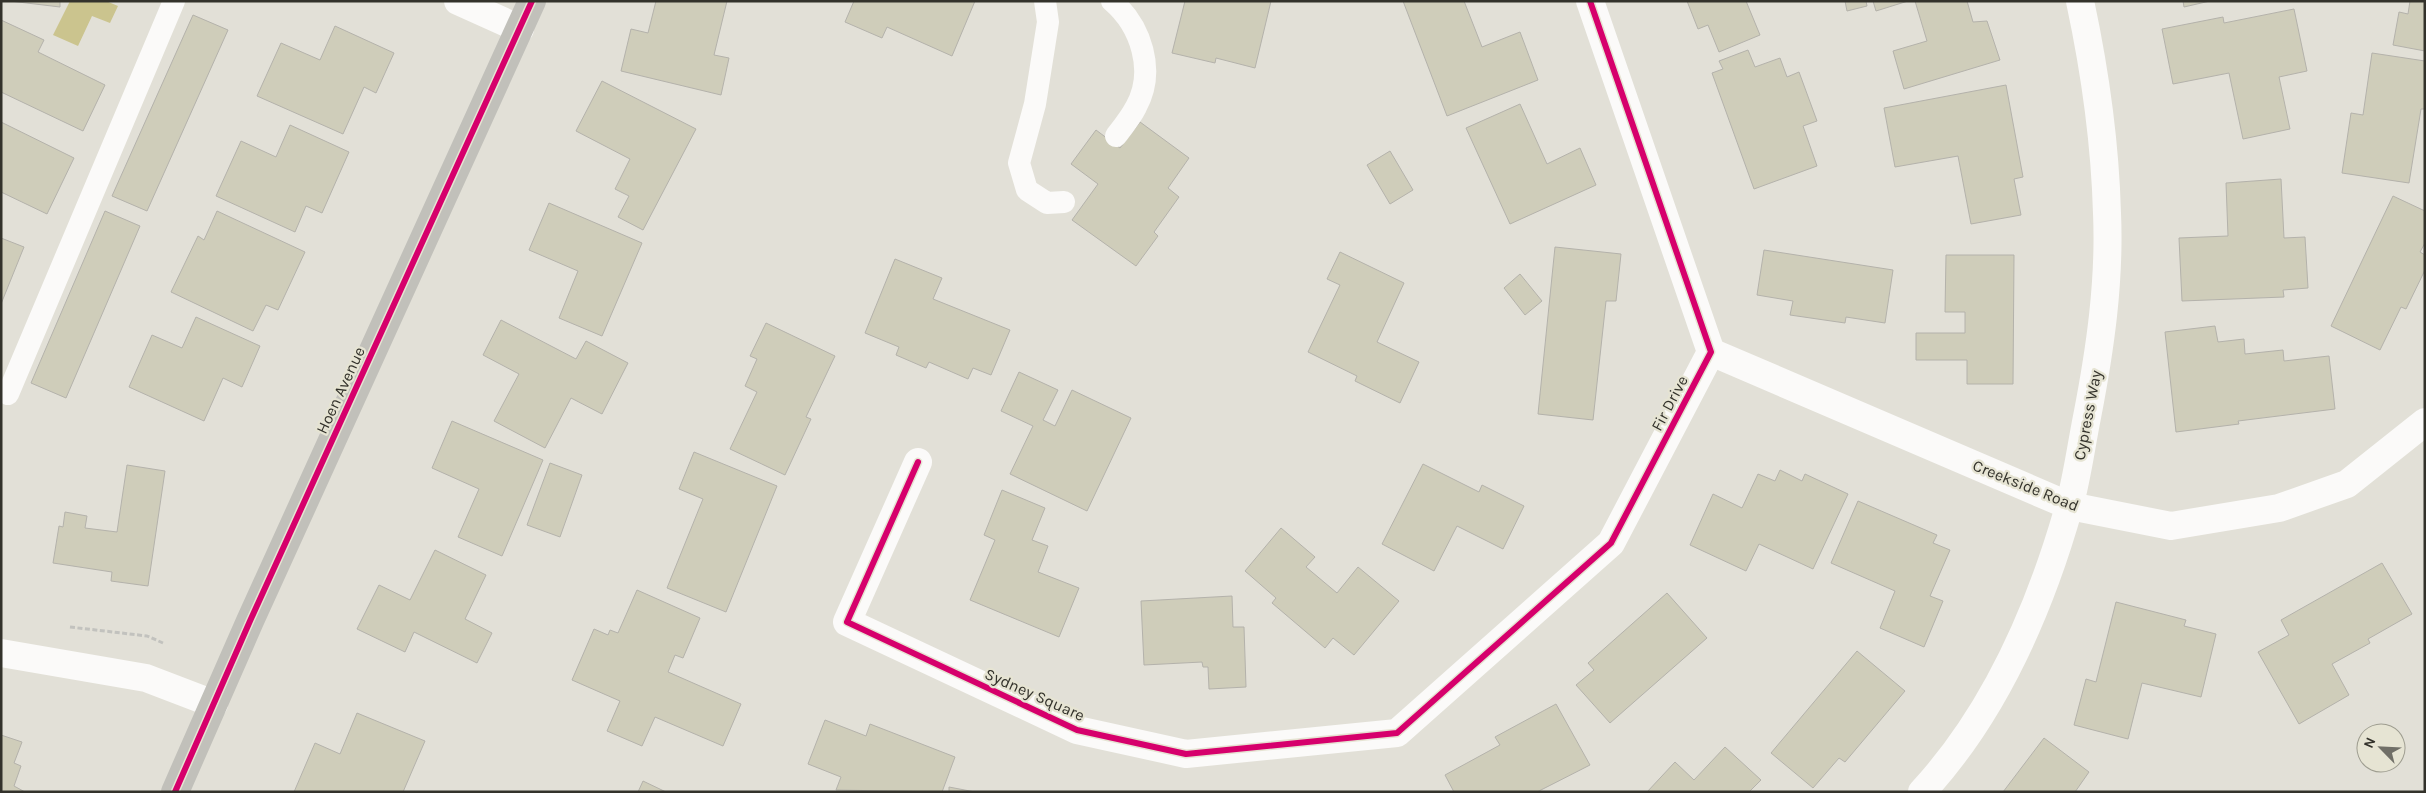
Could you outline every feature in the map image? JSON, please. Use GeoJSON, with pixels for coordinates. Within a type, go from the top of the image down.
{"type":"FeatureCollection","features":[{"type":"Feature","properties":{"kind":"street"},"geometry":{"type":"LineString","coordinates":[[458,1],[520,29]]}},
{"type":"Feature","properties":{"kind":"street","name":"Hoen Avenue"},"geometry":{"type":"LineString","coordinates":[[175,792],[532,1]]}},
{"type":"Feature","properties":{"kind":"street"},"geometry":{"type":"LineString","coordinates":[[1590,1],[1711,352]]}},
{"type":"Feature","properties":{"kind":"street","name":"Cypress Way"},"geometry":{"type":"LineString","coordinates":[[1922,792],[1983,710],[2009,662],[2044,586],[2070,506],[2100,347],[2107,258],[2104,157],[2096,89],[2080,1]]}},
{"type":"Feature","properties":{"kind":"street","name":"Creekside Road"},"geometry":{"type":"LineString","coordinates":[[1711,352],[2070,506],[2171,526],[2279,508],[2347,484],[2425,422]]}},
{"type":"Feature","properties":{"kind":"street","name":"Fir Drive"},"geometry":{"type":"LineString","coordinates":[[1397,732],[1611,543],[1711,352]]}},
{"type":"Feature","properties":{"kind":"street","name":"Sydney Square"},"geometry":{"type":"LineString","coordinates":[[918,462],[846,622],[1077,730],[1186,754],[1397,732]]}},
{"type":"Feature","properties":{"kind":"street"},"geometry":{"type":"LineString","coordinates":[[1,653],[146,678],[214,704]]}},
{"type":"Feature","properties":{"kind":"lane"},"geometry":{"type":"LineString","coordinates":[[8,394],[174,1]]}},
{"type":"Feature","properties":{"kind":"lane"},"geometry":{"type":"LineString","coordinates":[[1045,1],[1048,22],[1036,95],[1019,163],[1028,190],[1047,203],[1064,202]]}},
{"type":"Feature","properties":{"kind":"lane"},"geometry":{"type":"LineString","coordinates":[[1112,1],[1120,9],[1141,42],[1146,72],[1137,106],[1116,136]]}},
{"type":"Feature","properties":{"kind":"path"},"geometry":{"type":"LineString","coordinates":[[60,626],[147,636],[163,643]]}},
{"type":"Feature","properties":{"kind":"shaded area"},"geometry":{"type":"Polygon","coordinates":[[[70,1],[106,1],[118,6],[110,23],[92,16],[78,46],[53,35],[70,1]]]}},
{"type":"Feature","properties":{"kind":"building"},"geometry":{"type":"Polygon","coordinates":[[[10,1],[60,1],[60,7],[10,1]]]}},
{"type":"Feature","properties":{"kind":"building"},"geometry":{"type":"Polygon","coordinates":[[[656,1],[727,1],[714,55],[729,58],[721,95],[621,71],[631,29],[648,33],[656,1]]]}},
{"type":"Feature","properties":{"kind":"building"},"geometry":{"type":"Polygon","coordinates":[[[854,1],[975,1],[952,56],[887,27],[882,38],[845,22],[854,1]]]}},
{"type":"Feature","properties":{"kind":"building"},"geometry":{"type":"Polygon","coordinates":[[[1185,1],[1271,1],[1255,68],[1216,58],[1215,63],[1172,53],[1185,1]]]}},
{"type":"Feature","properties":{"kind":"building"},"geometry":{"type":"Polygon","coordinates":[[[1403,1],[1464,1],[1482,47],[1520,32],[1538,80],[1447,116],[1403,1]]]}},
{"type":"Feature","properties":{"kind":"building"},"geometry":{"type":"Polygon","coordinates":[[[1687,1],[1746,1],[1760,35],[1719,52],[1708,25],[1698,29],[1687,1]]]}},
{"type":"Feature","properties":{"kind":"building"},"geometry":{"type":"Polygon","coordinates":[[[1845,1],[1866,1],[1867,6],[1847,11],[1845,1]]]}},
{"type":"Feature","properties":{"kind":"building"},"geometry":{"type":"Polygon","coordinates":[[[1873,1],[1908,1],[1876,11],[1873,1]]]}},
{"type":"Feature","properties":{"kind":"building"},"geometry":{"type":"Polygon","coordinates":[[[1915,1],[1967,1],[1973,22],[1987,21],[2000,60],[1904,89],[1893,51],[1927,41],[1915,1]]]}},
{"type":"Feature","properties":{"kind":"building"},"geometry":{"type":"Polygon","coordinates":[[[2183,1],[2210,1],[2184,7],[2183,1]]]}},
{"type":"Feature","properties":{"kind":"building"},"geometry":{"type":"Polygon","coordinates":[[[2410,1],[2425,1],[2425,51],[2393,45],[2399,12],[2408,14],[2410,1]]]}},
{"type":"Feature","properties":{"kind":"building"},"geometry":{"type":"Polygon","coordinates":[[[2294,9],[2307,71],[2279,77],[2290,129],[2243,139],[2229,73],[2173,84],[2162,29],[2223,17],[2224,23],[2294,9]]]}},
{"type":"Feature","properties":{"kind":"building"},"geometry":{"type":"Polygon","coordinates":[[[193,15],[228,30],[147,211],[112,196],[193,15]]]}},
{"type":"Feature","properties":{"kind":"building"},"geometry":{"type":"Polygon","coordinates":[[[1,20],[44,40],[38,52],[105,85],[83,131],[1,92],[1,20]]]}},
{"type":"Feature","properties":{"kind":"building"},"geometry":{"type":"Polygon","coordinates":[[[335,26],[394,53],[376,93],[364,87],[343,134],[257,96],[281,43],[320,60],[335,26]]]}},
{"type":"Feature","properties":{"kind":"building"},"geometry":{"type":"Polygon","coordinates":[[[1748,50],[1755,67],[1780,58],[1787,77],[1799,72],[1817,121],[1803,126],[1817,166],[1754,189],[1712,73],[1723,69],[1719,61],[1748,50]]]}},
{"type":"Feature","properties":{"kind":"building"},"geometry":{"type":"Polygon","coordinates":[[[2372,53],[2425,61],[2425,109],[2421,109],[2409,183],[2342,173],[2351,113],[2363,115],[2372,53]]]}},
{"type":"Feature","properties":{"kind":"building"},"geometry":{"type":"Polygon","coordinates":[[[602,81],[696,129],[643,230],[618,217],[629,196],[615,189],[630,159],[576,131],[602,81]]]}},
{"type":"Feature","properties":{"kind":"building"},"geometry":{"type":"Polygon","coordinates":[[[2006,85],[2023,177],[2014,179],[2021,215],[1971,224],[1958,156],[1895,167],[1884,108],[2006,85]]]}},
{"type":"Feature","properties":{"kind":"building"},"geometry":{"type":"Polygon","coordinates":[[[1520,104],[1547,164],[1580,148],[1596,185],[1510,224],[1466,128],[1520,104]]]}},
{"type":"Feature","properties":{"kind":"building"},"geometry":{"type":"Polygon","coordinates":[[[1,122],[74,158],[47,214],[1,192],[1,122]]]}},
{"type":"Feature","properties":{"kind":"building"},"geometry":{"type":"Polygon","coordinates":[[[1140,122],[1189,158],[1168,188],[1179,197],[1154,232],[1158,236],[1136,266],[1072,220],[1098,184],[1071,164],[1096,130],[1120,148],[1140,122]]]}},
{"type":"Feature","properties":{"kind":"building"},"geometry":{"type":"Polygon","coordinates":[[[290,125],[349,152],[322,213],[306,206],[295,232],[216,196],[241,141],[276,157],[290,125]]]}},
{"type":"Feature","properties":{"kind":"building"},"geometry":{"type":"Polygon","coordinates":[[[1390,151],[1413,190],[1390,204],[1367,165],[1390,151]]]}},
{"type":"Feature","properties":{"kind":"building"},"geometry":{"type":"Polygon","coordinates":[[[2281,179],[2284,238],[2305,237],[2308,288],[2283,290],[2284,297],[2182,301],[2179,238],[2228,236],[2226,183],[2281,179]]]}},
{"type":"Feature","properties":{"kind":"building"},"geometry":{"type":"Polygon","coordinates":[[[2393,196],[2425,211],[2425,243],[2420,252],[2425,255],[2425,270],[2406,309],[2401,307],[2380,350],[2331,326],[2393,196]]]}},
{"type":"Feature","properties":{"kind":"building"},"geometry":{"type":"Polygon","coordinates":[[[549,203],[642,243],[602,336],[559,318],[578,271],[529,250],[549,203]]]}},
{"type":"Feature","properties":{"kind":"building"},"geometry":{"type":"Polygon","coordinates":[[[105,211],[140,226],[66,398],[31,383],[105,211]]]}},
{"type":"Feature","properties":{"kind":"building"},"geometry":{"type":"Polygon","coordinates":[[[217,211],[305,252],[278,310],[266,305],[253,331],[171,292],[198,236],[204,240],[217,211]]]}},
{"type":"Feature","properties":{"kind":"building"},"geometry":{"type":"Polygon","coordinates":[[[1,238],[24,247],[1,304],[1,238]]]}},
{"type":"Feature","properties":{"kind":"building"},"geometry":{"type":"Polygon","coordinates":[[[1555,247],[1621,254],[1616,301],[1606,301],[1593,420],[1538,414],[1555,247]]]}},
{"type":"Feature","properties":{"kind":"building"},"geometry":{"type":"Polygon","coordinates":[[[1764,250],[1893,270],[1885,323],[1846,317],[1845,323],[1790,315],[1793,301],[1757,295],[1764,250]]]}},
{"type":"Feature","properties":{"kind":"building"},"geometry":{"type":"Polygon","coordinates":[[[1340,252],[1404,283],[1377,342],[1419,362],[1400,403],[1355,381],[1357,376],[1308,352],[1340,285],[1327,279],[1340,252]]]}},
{"type":"Feature","properties":{"kind":"building"},"geometry":{"type":"Polygon","coordinates":[[[1946,255],[2014,255],[2013,384],[1967,384],[1967,360],[1916,360],[1916,333],[1965,333],[1965,312],[1945,312],[1946,255]]]}},
{"type":"Feature","properties":{"kind":"building"},"geometry":{"type":"Polygon","coordinates":[[[895,259],[942,278],[933,299],[1010,330],[991,375],[973,368],[968,379],[929,362],[926,368],[896,355],[899,347],[865,333],[895,259]]]}},
{"type":"Feature","properties":{"kind":"building"},"geometry":{"type":"Polygon","coordinates":[[[1520,274],[1542,301],[1525,315],[1504,288],[1520,274]]]}},
{"type":"Feature","properties":{"kind":"building"},"geometry":{"type":"Polygon","coordinates":[[[196,317],[260,346],[242,387],[223,378],[204,421],[129,387],[152,335],[182,348],[196,317]]]}},
{"type":"Feature","properties":{"kind":"building"},"geometry":{"type":"Polygon","coordinates":[[[501,320],[576,359],[586,341],[628,363],[602,414],[571,398],[545,448],[494,421],[519,374],[483,355],[501,320]]]}},
{"type":"Feature","properties":{"kind":"building"},"geometry":{"type":"Polygon","coordinates":[[[766,323],[835,356],[806,417],[811,419],[785,475],[730,449],[757,392],[745,386],[757,359],[750,356],[766,323]]]}},
{"type":"Feature","properties":{"kind":"building"},"geometry":{"type":"Polygon","coordinates":[[[2215,326],[2218,342],[2244,339],[2245,354],[2283,350],[2284,361],[2329,356],[2335,409],[2238,421],[2239,424],[2176,432],[2165,332],[2215,326]]]}},
{"type":"Feature","properties":{"kind":"building"},"geometry":{"type":"Polygon","coordinates":[[[1019,372],[1058,390],[1043,420],[1055,426],[1072,390],[1131,418],[1087,511],[1010,474],[1033,426],[1001,411],[1019,372]]]}},
{"type":"Feature","properties":{"kind":"building"},"geometry":{"type":"Polygon","coordinates":[[[452,421],[543,460],[502,556],[458,537],[479,489],[432,468],[452,421]]]}},
{"type":"Feature","properties":{"kind":"building"},"geometry":{"type":"Polygon","coordinates":[[[694,452],[777,486],[726,612],[667,588],[703,499],[679,489],[694,452]]]}},
{"type":"Feature","properties":{"kind":"building"},"geometry":{"type":"Polygon","coordinates":[[[550,463],[582,475],[560,537],[527,525],[550,463]]]}},
{"type":"Feature","properties":{"kind":"building"},"geometry":{"type":"Polygon","coordinates":[[[1423,464],[1479,492],[1482,485],[1524,506],[1503,549],[1457,526],[1434,571],[1382,544],[1423,464]]]}},
{"type":"Feature","properties":{"kind":"building"},"geometry":{"type":"Polygon","coordinates":[[[127,465],[165,471],[148,586],[111,581],[112,572],[53,563],[59,526],[63,527],[65,512],[87,516],[85,528],[117,532],[127,465]]]}},
{"type":"Feature","properties":{"kind":"building"},"geometry":{"type":"Polygon","coordinates":[[[1780,470],[1802,481],[1805,474],[1848,494],[1813,569],[1759,544],[1746,571],[1690,545],[1713,494],[1742,508],[1758,474],[1775,481],[1780,470]]]}},
{"type":"Feature","properties":{"kind":"building"},"geometry":{"type":"Polygon","coordinates":[[[1002,490],[1045,508],[1032,540],[1048,546],[1038,572],[1079,588],[1059,637],[970,600],[995,540],[984,535],[1002,490]]]}},
{"type":"Feature","properties":{"kind":"building"},"geometry":{"type":"Polygon","coordinates":[[[1858,501],[1937,535],[1933,543],[1950,550],[1930,596],[1943,601],[1924,647],[1880,628],[1895,591],[1831,563],[1858,501]]]}},
{"type":"Feature","properties":{"kind":"building"},"geometry":{"type":"Polygon","coordinates":[[[1281,528],[1315,557],[1306,567],[1337,593],[1358,567],[1399,601],[1354,655],[1333,638],[1325,648],[1272,603],[1276,598],[1245,571],[1281,528]]]}},
{"type":"Feature","properties":{"kind":"building"},"geometry":{"type":"Polygon","coordinates":[[[435,550],[486,575],[465,619],[492,633],[477,663],[414,632],[405,652],[357,629],[379,585],[410,600],[435,550]]]}},
{"type":"Feature","properties":{"kind":"building"},"geometry":{"type":"Polygon","coordinates":[[[2382,563],[2412,614],[2368,639],[2370,643],[2332,664],[2349,695],[2299,724],[2258,652],[2289,635],[2281,620],[2382,563]]]}},
{"type":"Feature","properties":{"kind":"building"},"geometry":{"type":"Polygon","coordinates":[[[637,590],[700,618],[683,658],[675,655],[668,672],[741,704],[723,746],[655,717],[642,746],[607,731],[620,701],[572,680],[594,629],[608,635],[610,630],[618,633],[637,590]]]}},
{"type":"Feature","properties":{"kind":"building"},"geometry":{"type":"Polygon","coordinates":[[[1667,593],[1707,638],[1610,723],[1576,685],[1594,670],[1588,663],[1667,593]]]}},
{"type":"Feature","properties":{"kind":"building"},"geometry":{"type":"Polygon","coordinates":[[[1232,596],[1233,627],[1244,627],[1246,687],[1209,689],[1208,667],[1203,667],[1202,662],[1144,665],[1141,601],[1232,596]]]}},
{"type":"Feature","properties":{"kind":"building"},"geometry":{"type":"Polygon","coordinates":[[[2116,602],[2186,620],[2184,626],[2216,634],[2201,697],[2142,683],[2128,739],[2074,725],[2086,679],[2096,682],[2116,602]]]}},
{"type":"Feature","properties":{"kind":"building"},"geometry":{"type":"Polygon","coordinates":[[[1857,651],[1905,691],[1845,762],[1839,758],[1813,788],[1771,753],[1857,651]]]}},
{"type":"Feature","properties":{"kind":"building"},"geometry":{"type":"Polygon","coordinates":[[[1556,704],[1590,765],[1537,792],[1454,792],[1445,775],[1500,745],[1495,737],[1556,704]]]}},
{"type":"Feature","properties":{"kind":"building"},"geometry":{"type":"Polygon","coordinates":[[[357,713],[425,741],[403,792],[294,792],[315,743],[340,754],[357,713]]]}},
{"type":"Feature","properties":{"kind":"building"},"geometry":{"type":"Polygon","coordinates":[[[825,720],[866,736],[870,724],[955,757],[942,792],[836,790],[841,777],[808,764],[825,720]]]}},
{"type":"Feature","properties":{"kind":"building"},"geometry":{"type":"Polygon","coordinates":[[[1,735],[22,742],[14,763],[21,766],[14,786],[25,792],[1,792],[1,735]]]}},
{"type":"Feature","properties":{"kind":"building"},"geometry":{"type":"Polygon","coordinates":[[[2044,738],[2089,772],[2075,792],[2003,792],[2044,738]]]}},
{"type":"Feature","properties":{"kind":"building"},"geometry":{"type":"Polygon","coordinates":[[[1725,747],[1761,780],[1749,792],[1647,792],[1675,762],[1694,780],[1725,747]]]}},
{"type":"Feature","properties":{"kind":"building"},"geometry":{"type":"Polygon","coordinates":[[[643,781],[666,792],[638,792],[643,781]]]}},
{"type":"Feature","properties":{"kind":"building"},"geometry":{"type":"Polygon","coordinates":[[[949,787],[975,792],[949,792],[949,787]]]}},
{"type":"Feature","properties":{"kind":"cycle path"},"geometry":{"type":"LineString","coordinates":[[175,792],[250,621],[532,1]]}},
{"type":"Feature","properties":{"kind":"cycle path"},"geometry":{"type":"LineString","coordinates":[[918,462],[847,622],[1077,730],[1186,754],[1397,733],[1611,543],[1711,352],[1590,1]]}}]}
